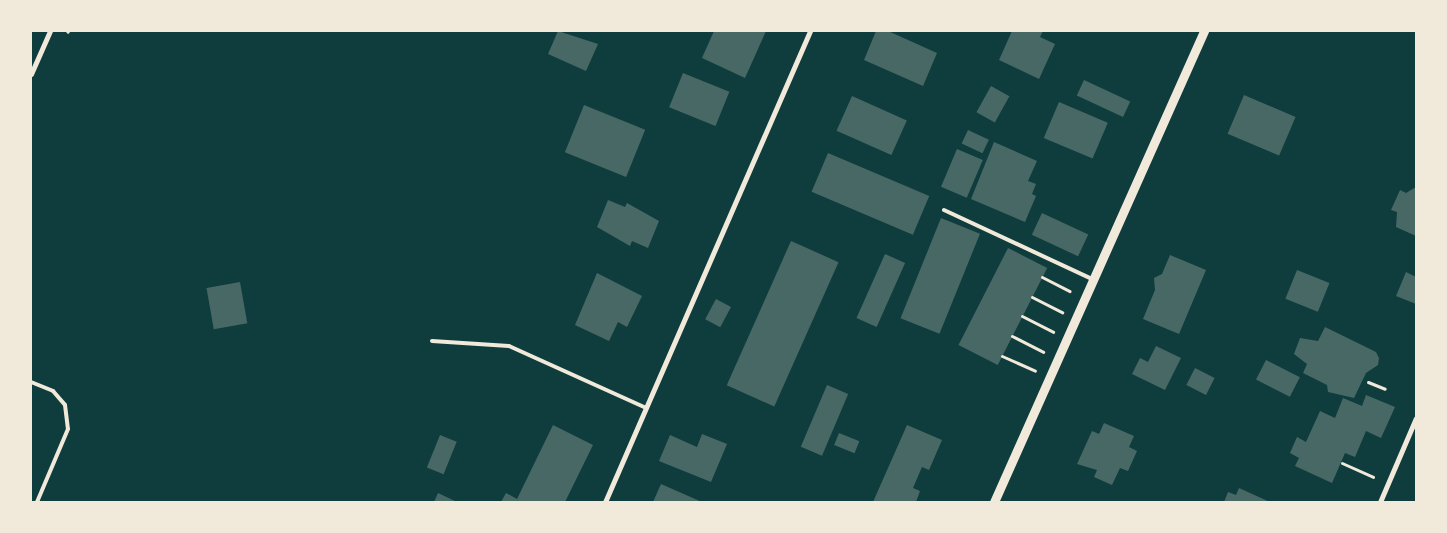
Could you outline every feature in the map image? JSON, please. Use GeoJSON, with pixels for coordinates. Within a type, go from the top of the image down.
{"type":"FeatureCollection","features":[{"type":"Feature","properties":{"kind":"street"},"geometry":{"type":"LineString","coordinates":[[31,74],[50,31]]}},
{"type":"Feature","properties":{"kind":"street"},"geometry":{"type":"LineString","coordinates":[[605,502],[810,31]]}},
{"type":"Feature","properties":{"kind":"street"},"geometry":{"type":"LineString","coordinates":[[994,502],[1204,31]]}},
{"type":"Feature","properties":{"kind":"street"},"geometry":{"type":"LineString","coordinates":[[1380,502],[1416,418]]}},
{"type":"Feature","properties":{"kind":"lane"},"geometry":{"type":"LineString","coordinates":[[944,210],[1092,279]]}},
{"type":"Feature","properties":{"kind":"lane"},"geometry":{"type":"LineString","coordinates":[[432,341],[509,346],[646,408]]}},
{"type":"Feature","properties":{"kind":"lane"},"geometry":{"type":"LineString","coordinates":[[31,382],[53,391],[65,405],[68,429],[37,502]]}},
{"type":"Feature","properties":{"kind":"path"},"geometry":{"type":"LineString","coordinates":[[1042,277],[1072,292],[1068,299]]}},
{"type":"Feature","properties":{"kind":"path"},"geometry":{"type":"LineString","coordinates":[[1032,297],[1062,312]]}},
{"type":"Feature","properties":{"kind":"path"},"geometry":{"type":"LineString","coordinates":[[1059,319],[1065,306]]}},
{"type":"Feature","properties":{"kind":"path"},"geometry":{"type":"LineString","coordinates":[[1022,316],[1053,332]]}},
{"type":"Feature","properties":{"kind":"path"},"geometry":{"type":"LineString","coordinates":[[1050,339],[1056,326]]}},
{"type":"Feature","properties":{"kind":"path"},"geometry":{"type":"LineString","coordinates":[[1012,336],[1044,352]]}},
{"type":"Feature","properties":{"kind":"path"},"geometry":{"type":"LineString","coordinates":[[1040,359],[1047,345]]}},
{"type":"Feature","properties":{"kind":"path"},"geometry":{"type":"LineString","coordinates":[[1002,356],[1034,372],[1037,365]]}},
{"type":"Feature","properties":{"kind":"path"},"geometry":{"type":"LineString","coordinates":[[1368,382],[1385,389]]}},
{"type":"Feature","properties":{"kind":"path"},"geometry":{"type":"LineString","coordinates":[[1342,463],[1373,477]]}},
{"type":"Feature","properties":{"kind":"building"},"geometry":{"type":"Polygon","coordinates":[[[558,31],[598,44],[586,71],[548,54],[558,31]]]}},
{"type":"Feature","properties":{"kind":"building"},"geometry":{"type":"Polygon","coordinates":[[[714,31],[766,31],[745,78],[702,58],[714,31]]]}},
{"type":"Feature","properties":{"kind":"building"},"geometry":{"type":"Polygon","coordinates":[[[876,31],[888,31],[937,53],[923,86],[864,60],[876,31]]]}},
{"type":"Feature","properties":{"kind":"building"},"geometry":{"type":"Polygon","coordinates":[[[1012,31],[1043,31],[1040,37],[1055,44],[1039,79],[999,60],[1012,31]]]}},
{"type":"Feature","properties":{"kind":"building"},"geometry":{"type":"Polygon","coordinates":[[[683,73],[729,92],[715,126],[669,107],[683,73]]]}},
{"type":"Feature","properties":{"kind":"building"},"geometry":{"type":"Polygon","coordinates":[[[1084,80],[1130,102],[1123,117],[1077,95],[1084,80]]]}},
{"type":"Feature","properties":{"kind":"building"},"geometry":{"type":"Polygon","coordinates":[[[991,86],[1009,96],[995,122],[976,112],[991,86]]]}},
{"type":"Feature","properties":{"kind":"building"},"geometry":{"type":"Polygon","coordinates":[[[1244,95],[1296,117],[1279,156],[1228,134],[1244,95]]]}},
{"type":"Feature","properties":{"kind":"building"},"geometry":{"type":"Polygon","coordinates":[[[852,96],[907,120],[891,155],[837,131],[852,96]]]}},
{"type":"Feature","properties":{"kind":"building"},"geometry":{"type":"Polygon","coordinates":[[[1059,102],[1108,123],[1093,159],[1044,138],[1059,102]]]}},
{"type":"Feature","properties":{"kind":"building"},"geometry":{"type":"Polygon","coordinates":[[[584,105],[645,130],[626,177],[565,152],[584,105]]]}},
{"type":"Feature","properties":{"kind":"building"},"geometry":{"type":"Polygon","coordinates":[[[968,130],[989,140],[983,153],[962,144],[968,130]]]}},
{"type":"Feature","properties":{"kind":"building"},"geometry":{"type":"Polygon","coordinates":[[[994,142],[1037,161],[1028,181],[1036,184],[1032,194],[1036,196],[1025,222],[971,199],[994,142]]]}},
{"type":"Feature","properties":{"kind":"building"},"geometry":{"type":"Polygon","coordinates":[[[957,149],[983,160],[967,198],[941,187],[957,149]]]}},
{"type":"Feature","properties":{"kind":"building"},"geometry":{"type":"Polygon","coordinates":[[[828,153],[929,196],[913,235],[812,192],[828,153]]]}},
{"type":"Feature","properties":{"kind":"building"},"geometry":{"type":"Polygon","coordinates":[[[1416,187],[1416,236],[1396,227],[1397,212],[1391,210],[1400,190],[1406,193],[1416,187]]]}},
{"type":"Feature","properties":{"kind":"building"},"geometry":{"type":"Polygon","coordinates":[[[608,200],[625,207],[627,203],[659,221],[648,248],[632,241],[630,246],[597,227],[608,200]]]}},
{"type":"Feature","properties":{"kind":"building"},"geometry":{"type":"Polygon","coordinates":[[[1042,213],[1088,235],[1078,256],[1032,235],[1042,213]]]}},
{"type":"Feature","properties":{"kind":"building"},"geometry":{"type":"Polygon","coordinates":[[[941,218],[980,234],[939,334],[901,318],[941,218]]]}},
{"type":"Feature","properties":{"kind":"building"},"geometry":{"type":"Polygon","coordinates":[[[791,241],[839,262],[774,406],[727,385],[791,241]]]}},
{"type":"Feature","properties":{"kind":"building"},"geometry":{"type":"Polygon","coordinates":[[[1008,248],[1047,268],[998,365],[959,345],[1008,248]]]}},
{"type":"Feature","properties":{"kind":"building"},"geometry":{"type":"Polygon","coordinates":[[[885,254],[905,263],[877,327],[857,318],[885,254]]]}},
{"type":"Feature","properties":{"kind":"building"},"geometry":{"type":"Polygon","coordinates":[[[1170,255],[1206,270],[1179,334],[1143,319],[1155,290],[1154,278],[1162,274],[1170,255]]]}},
{"type":"Feature","properties":{"kind":"building"},"geometry":{"type":"Polygon","coordinates":[[[1297,270],[1329,283],[1318,312],[1285,299],[1297,270]]]}},
{"type":"Feature","properties":{"kind":"building"},"geometry":{"type":"Polygon","coordinates":[[[1406,272],[1416,277],[1416,304],[1396,296],[1406,272]]]}},
{"type":"Feature","properties":{"kind":"building"},"geometry":{"type":"Polygon","coordinates":[[[597,273],[642,296],[627,327],[618,322],[609,341],[575,325],[597,273]]]}},
{"type":"Feature","properties":{"kind":"building"},"geometry":{"type":"Polygon","coordinates":[[[240,282],[247,323],[214,329],[207,288],[240,282]]]}},
{"type":"Feature","properties":{"kind":"building"},"geometry":{"type":"Polygon","coordinates":[[[716,299],[731,307],[720,327],[705,319],[716,299]]]}},
{"type":"Feature","properties":{"kind":"building"},"geometry":{"type":"Polygon","coordinates":[[[1325,327],[1376,352],[1379,358],[1378,365],[1366,373],[1354,398],[1328,392],[1327,385],[1303,373],[1307,364],[1294,354],[1300,338],[1318,341],[1325,327]]]}},
{"type":"Feature","properties":{"kind":"building"},"geometry":{"type":"Polygon","coordinates":[[[1156,346],[1181,358],[1165,390],[1132,374],[1140,358],[1148,362],[1156,346]]]}},
{"type":"Feature","properties":{"kind":"building"},"geometry":{"type":"Polygon","coordinates":[[[1266,360],[1300,377],[1290,397],[1256,380],[1266,360]]]}},
{"type":"Feature","properties":{"kind":"building"},"geometry":{"type":"Polygon","coordinates":[[[1195,368],[1215,378],[1206,395],[1186,385],[1195,368]]]}},
{"type":"Feature","properties":{"kind":"building"},"geometry":{"type":"Polygon","coordinates":[[[827,385],[848,394],[822,456],[801,447],[827,385]]]}},
{"type":"Feature","properties":{"kind":"building"},"geometry":{"type":"Polygon","coordinates":[[[1366,395],[1395,407],[1381,438],[1366,431],[1355,457],[1345,453],[1332,483],[1295,466],[1299,458],[1290,453],[1297,437],[1306,442],[1320,411],[1335,418],[1343,398],[1362,406],[1366,395]]]}},
{"type":"Feature","properties":{"kind":"building"},"geometry":{"type":"Polygon","coordinates":[[[1104,423],[1134,436],[1129,447],[1137,451],[1128,471],[1120,468],[1112,485],[1094,477],[1097,470],[1077,464],[1092,431],[1099,434],[1104,423]]]}},
{"type":"Feature","properties":{"kind":"building"},"geometry":{"type":"Polygon","coordinates":[[[553,425],[593,445],[565,502],[501,502],[506,493],[517,499],[553,425]]]}},
{"type":"Feature","properties":{"kind":"building"},"geometry":{"type":"Polygon","coordinates":[[[907,425],[942,440],[929,470],[922,467],[913,488],[920,491],[916,502],[873,502],[907,425]]]}},
{"type":"Feature","properties":{"kind":"building"},"geometry":{"type":"Polygon","coordinates":[[[839,433],[859,441],[855,453],[834,445],[839,433]]]}},
{"type":"Feature","properties":{"kind":"building"},"geometry":{"type":"Polygon","coordinates":[[[702,434],[727,444],[711,482],[659,461],[670,435],[697,447],[702,434]]]}},
{"type":"Feature","properties":{"kind":"building"},"geometry":{"type":"Polygon","coordinates":[[[440,435],[457,442],[444,474],[427,467],[440,435]]]}},
{"type":"Feature","properties":{"kind":"building"},"geometry":{"type":"Polygon","coordinates":[[[661,484],[702,502],[653,502],[661,484]]]}},
{"type":"Feature","properties":{"kind":"building"},"geometry":{"type":"Polygon","coordinates":[[[1239,488],[1270,502],[1224,502],[1228,492],[1236,495],[1239,488]]]}},
{"type":"Feature","properties":{"kind":"building"},"geometry":{"type":"Polygon","coordinates":[[[438,493],[457,502],[434,502],[438,493]]]}}]}
